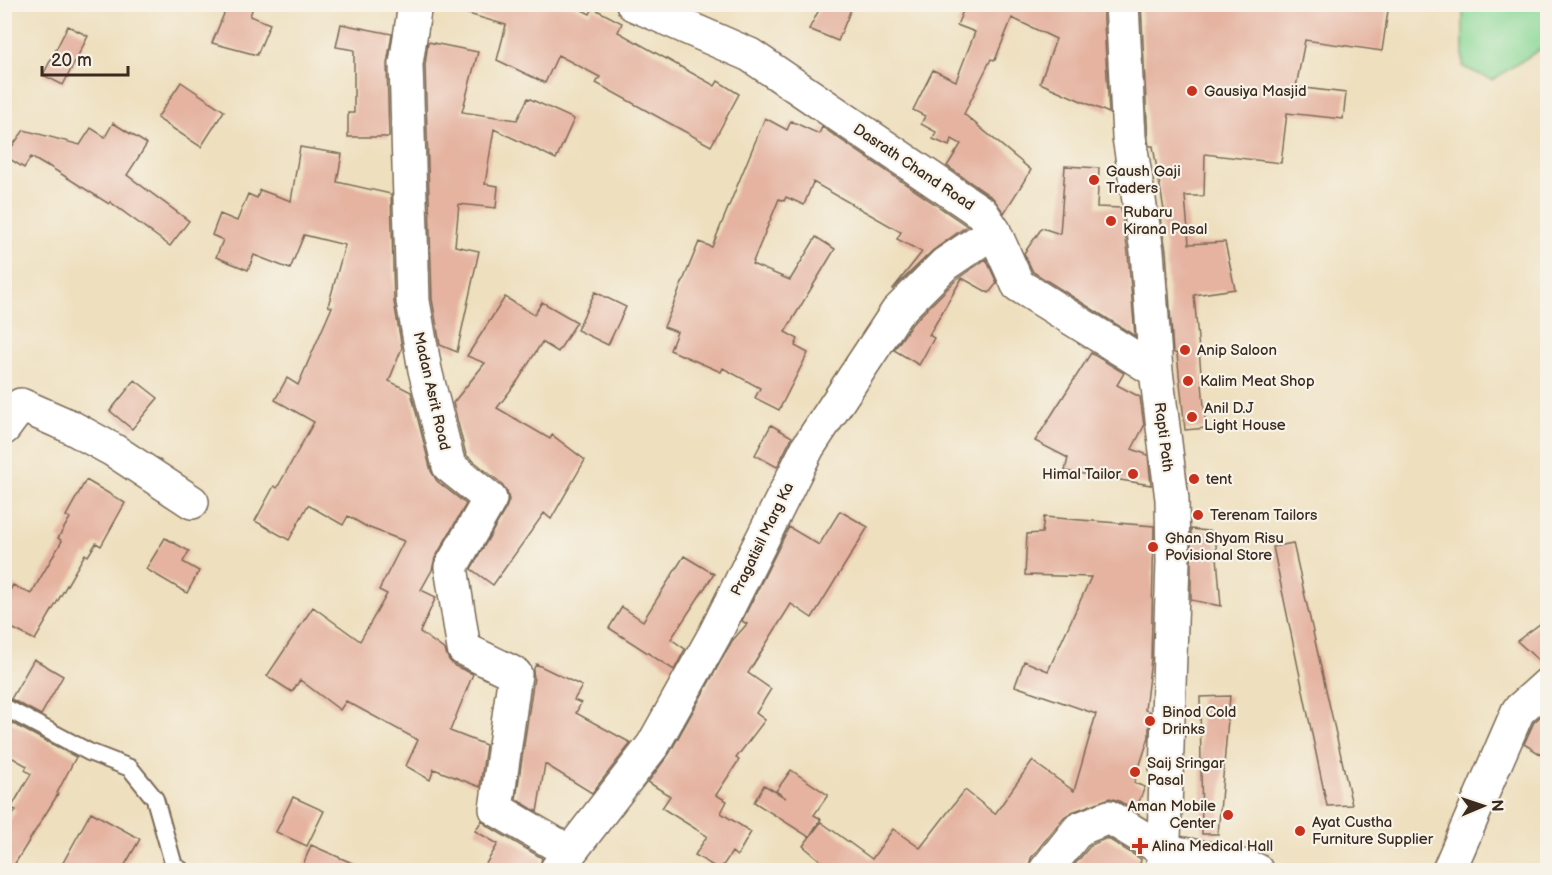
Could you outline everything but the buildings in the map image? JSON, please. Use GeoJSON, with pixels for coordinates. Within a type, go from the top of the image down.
{"type":"FeatureCollection","features":[{"type":"Feature","properties":{"kind":"street","name":"Madan Asrit Road"},"geometry":{"type":"LineString","coordinates":[[415,4],[406,64],[413,301],[425,370],[449,466],[490,499],[451,567],[464,649],[515,674],[496,809],[563,861]]}},
{"type":"Feature","properties":{"kind":"street","name":"Dasrath Chand Road"},"geometry":{"type":"LineString","coordinates":[[633,4],[750,55],[982,213],[994,231],[1018,285],[1156,371]]}},
{"type":"Feature","properties":{"kind":"street","name":"Rapti Path"},"geometry":{"type":"LineString","coordinates":[[1122,4],[1130,136],[1147,251],[1156,371],[1172,499],[1173,562],[1164,861]]}},
{"type":"Feature","properties":{"kind":"street","name":"Pragatisil Marg Ka"},"geometry":{"type":"LineString","coordinates":[[563,861],[653,745],[715,634],[807,447],[897,312],[945,264],[994,231]]}},
{"type":"Feature","properties":{"kind":"street"},"geometry":{"type":"LineString","coordinates":[[10,407],[69,426],[113,450],[192,502]]}},
{"type":"Feature","properties":{"kind":"street"},"geometry":{"type":"LineString","coordinates":[[1449,870],[1518,711],[1548,684]]}},
{"type":"Feature","properties":{"kind":"street"},"geometry":{"type":"LineString","coordinates":[[1046,870],[1079,829],[1109,817],[1164,861],[1223,861],[1256,870]]}},
{"type":"Feature","properties":{"kind":"lane"},"geometry":{"type":"LineString","coordinates":[[4,707],[89,752],[129,768],[155,799],[174,866],[181,870]]}},
{"type":"Feature","properties":{"kind":"green space"},"geometry":{"type":"Polygon","coordinates":[[[1464,5],[1547,5],[1547,45],[1492,80],[1463,67],[1464,5]]]}},
{"type":"Feature","properties":{"kind":"place","name":"Gausiya Masjid"},"geometry":{"type":"Point","coordinates":[1192,91]}},
{"type":"Feature","properties":{"kind":"place","name":"Gaush Gaji Traders"},"geometry":{"type":"Point","coordinates":[1094,180]}},
{"type":"Feature","properties":{"kind":"place","name":"Rubaru Kirana Pasal"},"geometry":{"type":"Point","coordinates":[1111,221]}},
{"type":"Feature","properties":{"kind":"place","name":"Anip Saloon"},"geometry":{"type":"Point","coordinates":[1185,350]}},
{"type":"Feature","properties":{"kind":"place","name":"Kalim Meat Shop"},"geometry":{"type":"Point","coordinates":[1188,381]}},
{"type":"Feature","properties":{"kind":"place","name":"Anil D.J Light House"},"geometry":{"type":"Point","coordinates":[1192,417]}},
{"type":"Feature","properties":{"kind":"place","name":"Himal Tailor"},"geometry":{"type":"Point","coordinates":[1133,474]}},
{"type":"Feature","properties":{"kind":"place","name":"tent"},"geometry":{"type":"Point","coordinates":[1194,479]}},
{"type":"Feature","properties":{"kind":"place","name":"Terenam Tailors"},"geometry":{"type":"Point","coordinates":[1198,515]}},
{"type":"Feature","properties":{"kind":"place","name":"Ghan Shyam Risu Povisional Store"},"geometry":{"type":"Point","coordinates":[1153,547]}},
{"type":"Feature","properties":{"kind":"place","name":"Binod Cold Drinks"},"geometry":{"type":"Point","coordinates":[1150,721]}},
{"type":"Feature","properties":{"kind":"place","name":"Saij Sringar Pasal"},"geometry":{"type":"Point","coordinates":[1135,772]}},
{"type":"Feature","properties":{"kind":"place","name":"Aman Mobile Center"},"geometry":{"type":"Point","coordinates":[1228,815]}},
{"type":"Feature","properties":{"kind":"place","name":"Ayat Custha Furniture Supplier"},"geometry":{"type":"Point","coordinates":[1300,831]}},
{"type":"Feature","properties":{"kind":"place","name":"Alina Medical Hall"},"geometry":{"type":"Point","coordinates":[1140,846]}}]}
